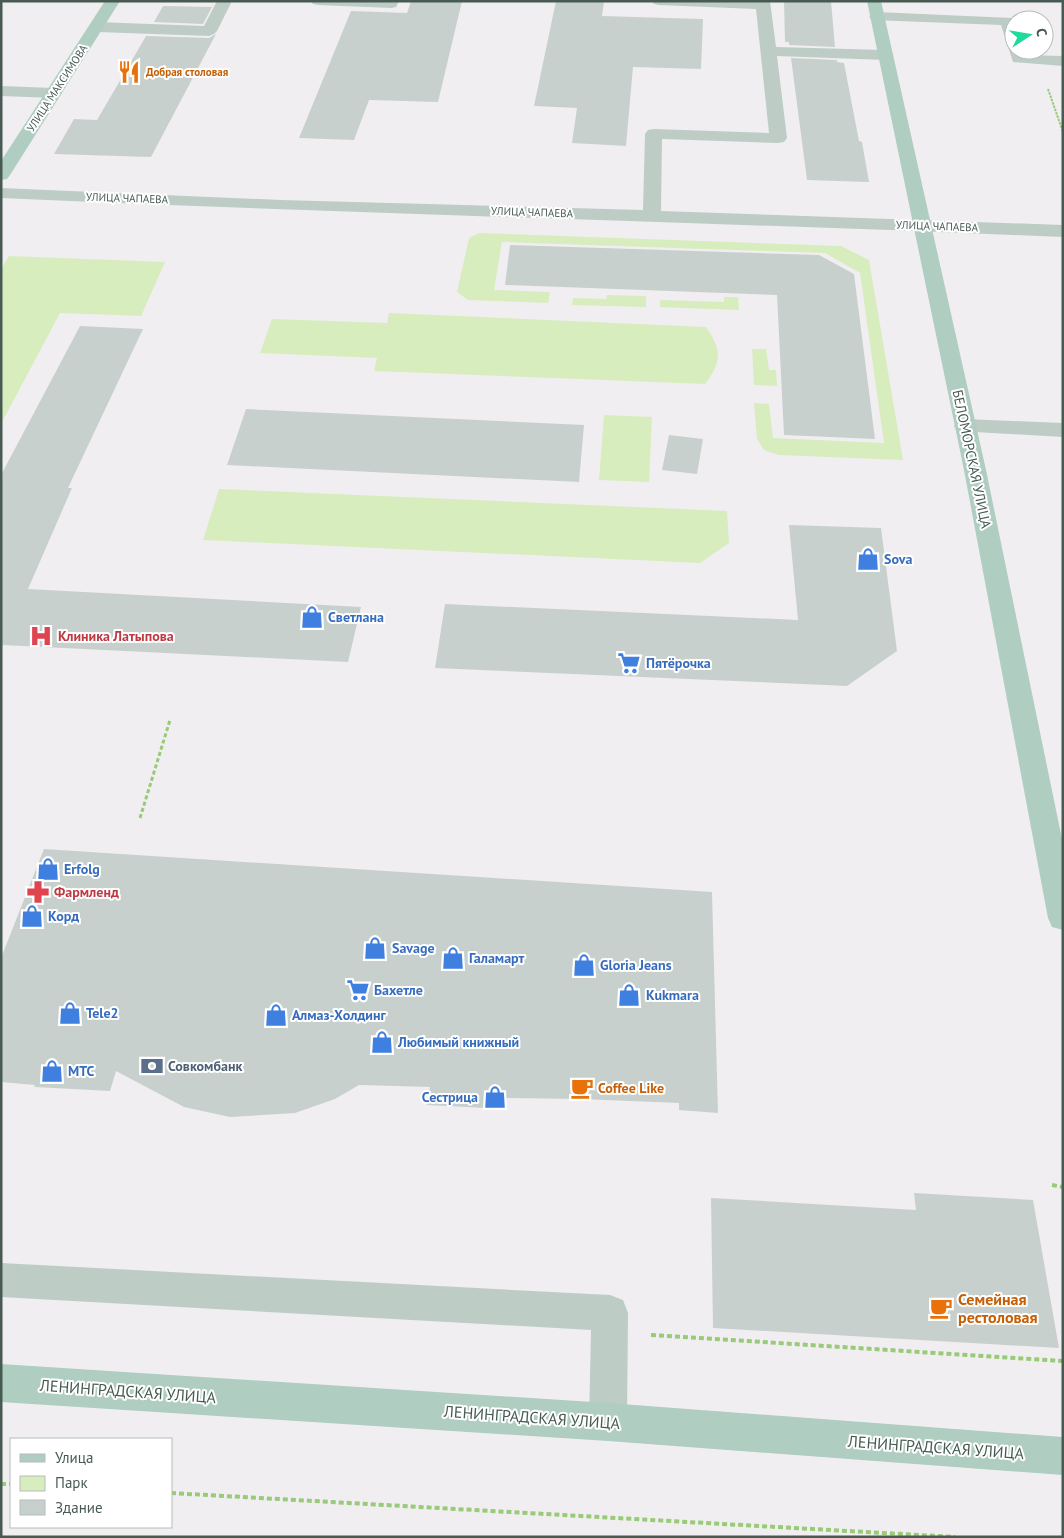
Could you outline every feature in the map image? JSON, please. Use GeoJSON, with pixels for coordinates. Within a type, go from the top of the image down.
{"type":"FeatureCollection","features":[{"type":"Feature","properties":{"kind":"main road","name":"УЛИЦА МАКСИМОВА"},"geometry":{"type":"LineString","coordinates":[[1,175],[113,1]]}},
{"type":"Feature","properties":{"kind":"main road","name":"БЕЛОМОРСКАЯ УЛИЦА"},"geometry":{"type":"LineString","coordinates":[[875,9],[1058,863],[1063,918]]}},
{"type":"Feature","properties":{"kind":"main road","name":"ЛЕНИНГРАДСКАЯ УЛИЦА"},"geometry":{"type":"LineString","coordinates":[[1,1383],[608,1422],[1063,1456]]}},
{"type":"Feature","properties":{"kind":"street"},"geometry":{"type":"LineString","coordinates":[[97,27],[209,32],[225,1]]}},
{"type":"Feature","properties":{"kind":"street"},"geometry":{"type":"LineString","coordinates":[[318,1],[391,4],[392,1]]}},
{"type":"Feature","properties":{"kind":"street"},"geometry":{"type":"LineString","coordinates":[[652,216],[654,134],[778,138],[763,3],[659,1]]}},
{"type":"Feature","properties":{"kind":"street"},"geometry":{"type":"LineString","coordinates":[[875,9],[1004,21]]}},
{"type":"Feature","properties":{"kind":"street"},"geometry":{"type":"LineString","coordinates":[[769,51],[886,55]]}},
{"type":"Feature","properties":{"kind":"street"},"geometry":{"type":"LineString","coordinates":[[1038,60],[1063,61]]}},
{"type":"Feature","properties":{"kind":"street"},"geometry":{"type":"LineString","coordinates":[[1,91],[54,93]]}},
{"type":"Feature","properties":{"kind":"street","name":"УЛИЦА ЧАПАЕВА"},"geometry":{"type":"LineString","coordinates":[[1,193],[281,205],[1063,231]]}},
{"type":"Feature","properties":{"kind":"street"},"geometry":{"type":"LineString","coordinates":[[965,426],[1063,430]]}},
{"type":"Feature","properties":{"kind":"street"},"geometry":{"type":"LineString","coordinates":[[1,1280],[610,1313],[608,1422]]}},
{"type":"Feature","properties":{"kind":"path"},"geometry":{"type":"LineString","coordinates":[[1038,60],[1063,132]]}},
{"type":"Feature","properties":{"kind":"path"},"geometry":{"type":"LineString","coordinates":[[140,818],[170,720]]}},
{"type":"Feature","properties":{"kind":"path"},"geometry":{"type":"LineString","coordinates":[[1052,1185],[1063,1187]]}},
{"type":"Feature","properties":{"kind":"path"},"geometry":{"type":"LineString","coordinates":[[172,1493],[955,1537]]}},
{"type":"Feature","properties":{"kind":"green space"},"geometry":{"type":"Polygon","coordinates":[[[479,233],[841,246],[869,260],[903,460],[779,455],[764,450],[757,439],[754,403],[769,404],[773,438],[884,443],[860,273],[825,253],[502,242],[494,290],[550,292],[548,303],[468,300],[457,292],[469,238],[479,233]]]}},
{"type":"Feature","properties":{"kind":"green space"},"geometry":{"type":"Polygon","coordinates":[[[9,256],[165,262],[141,316],[60,313],[1,424],[1,269],[9,256]]]}},
{"type":"Feature","properties":{"kind":"green space"},"geometry":{"type":"Polygon","coordinates":[[[607,295],[646,296],[646,307],[572,305],[573,298],[606,299],[607,295]]]}},
{"type":"Feature","properties":{"kind":"green space"},"geometry":{"type":"Polygon","coordinates":[[[724,297],[738,297],[739,310],[660,307],[660,300],[724,302],[724,297]]]}},
{"type":"Feature","properties":{"kind":"green space"},"geometry":{"type":"Polygon","coordinates":[[[389,313],[706,327],[715,343],[718,356],[715,369],[705,384],[374,371],[377,358],[260,353],[272,319],[387,323],[389,313]]]}},
{"type":"Feature","properties":{"kind":"green space"},"geometry":{"type":"Polygon","coordinates":[[[752,349],[766,349],[769,370],[776,370],[777,386],[754,385],[752,349]]]}},
{"type":"Feature","properties":{"kind":"green space"},"geometry":{"type":"Polygon","coordinates":[[[604,415],[652,417],[649,482],[599,480],[604,415]]]}},
{"type":"Feature","properties":{"kind":"green space"},"geometry":{"type":"Polygon","coordinates":[[[219,489],[727,511],[729,543],[700,563],[203,540],[219,489]]]}},
{"type":"Feature","properties":{"kind":"building"},"geometry":{"type":"Polygon","coordinates":[[[411,1],[462,1],[438,102],[369,100],[354,140],[299,138],[351,11],[407,13],[411,1]]]}},
{"type":"Feature","properties":{"kind":"building"},"geometry":{"type":"Polygon","coordinates":[[[556,1],[604,1],[602,16],[703,19],[701,69],[633,67],[626,146],[572,143],[577,108],[534,106],[556,1]]]}},
{"type":"Feature","properties":{"kind":"building"},"geometry":{"type":"Polygon","coordinates":[[[784,1],[831,1],[835,47],[789,45],[789,42],[785,42],[784,1]]]}},
{"type":"Feature","properties":{"kind":"building"},"geometry":{"type":"Polygon","coordinates":[[[163,6],[212,7],[203,24],[154,22],[163,6]]]}},
{"type":"Feature","properties":{"kind":"building"},"geometry":{"type":"Polygon","coordinates":[[[216,34],[151,157],[54,154],[74,119],[97,120],[146,36],[209,38],[216,34]]]}},
{"type":"Feature","properties":{"kind":"building"},"geometry":{"type":"Polygon","coordinates":[[[791,58],[837,60],[837,62],[844,63],[869,182],[807,180],[791,58]]]}},
{"type":"Feature","properties":{"kind":"building"},"geometry":{"type":"Polygon","coordinates":[[[510,245],[819,255],[854,274],[875,439],[784,435],[777,295],[505,285],[510,245]]]}},
{"type":"Feature","properties":{"kind":"building"},"geometry":{"type":"Polygon","coordinates":[[[80,326],[143,329],[68,488],[72,488],[28,589],[361,607],[348,662],[3,645],[1,650],[1,475],[80,326]]]}},
{"type":"Feature","properties":{"kind":"building"},"geometry":{"type":"Polygon","coordinates":[[[246,409],[584,425],[579,482],[227,465],[246,409]]]}},
{"type":"Feature","properties":{"kind":"building"},"geometry":{"type":"Polygon","coordinates":[[[669,435],[703,439],[697,474],[662,470],[669,435]]]}},
{"type":"Feature","properties":{"kind":"building"},"geometry":{"type":"Polygon","coordinates":[[[789,525],[881,528],[897,651],[847,686],[435,668],[445,604],[798,620],[789,525]]]}},
{"type":"Feature","properties":{"kind":"building","name":"Бахетле"},"geometry":{"type":"Polygon","coordinates":[[[44,849],[712,892],[718,1113],[679,1110],[679,1103],[580,1099],[506,1098],[505,1109],[427,1105],[430,1087],[359,1085],[335,1099],[295,1113],[230,1117],[184,1107],[116,1071],[110,1091],[34,1087],[35,1085],[1,1082],[1,958],[44,849]]]}},
{"type":"Feature","properties":{"kind":"building"},"geometry":{"type":"Polygon","coordinates":[[[914,1193],[1033,1200],[1059,1348],[713,1328],[711,1198],[916,1210],[914,1193]]]}},
{"type":"Feature","properties":{"kind":"place","name":"Добрая столовая"},"geometry":{"type":"Point","coordinates":[129,72]}},
{"type":"Feature","properties":{"kind":"place","name":"Sova"},"geometry":{"type":"Point","coordinates":[868,559]}},
{"type":"Feature","properties":{"kind":"place","name":"Светлана"},"geometry":{"type":"Point","coordinates":[312,617]}},
{"type":"Feature","properties":{"kind":"place","name":"Клиника Латыпова"},"geometry":{"type":"Point","coordinates":[41,636]}},
{"type":"Feature","properties":{"kind":"place","name":"Пятёрочка"},"geometry":{"type":"Point","coordinates":[629,663]}},
{"type":"Feature","properties":{"kind":"place","name":"Erfolg"},"geometry":{"type":"Point","coordinates":[48,869]}},
{"type":"Feature","properties":{"kind":"place","name":"Фармленд"},"geometry":{"type":"Point","coordinates":[38,892]}},
{"type":"Feature","properties":{"kind":"place","name":"Корд"},"geometry":{"type":"Point","coordinates":[32,916]}},
{"type":"Feature","properties":{"kind":"place","name":"Savage"},"geometry":{"type":"Point","coordinates":[375,948]}},
{"type":"Feature","properties":{"kind":"place","name":"Галамарт"},"geometry":{"type":"Point","coordinates":[453,958]}},
{"type":"Feature","properties":{"kind":"place","name":"Gloria Jeans"},"geometry":{"type":"Point","coordinates":[584,965]}},
{"type":"Feature","properties":{"kind":"place","name":"Бахетле"},"geometry":{"type":"Point","coordinates":[358,990]}},
{"type":"Feature","properties":{"kind":"place","name":"Kukmara"},"geometry":{"type":"Point","coordinates":[629,995]}},
{"type":"Feature","properties":{"kind":"place","name":"Tele2"},"geometry":{"type":"Point","coordinates":[70,1013]}},
{"type":"Feature","properties":{"kind":"place","name":"Алмаз-Холдинг"},"geometry":{"type":"Point","coordinates":[276,1015]}},
{"type":"Feature","properties":{"kind":"place","name":"Любимый книжный"},"geometry":{"type":"Point","coordinates":[382,1042]}},
{"type":"Feature","properties":{"kind":"place","name":"Совкомбанк"},"geometry":{"type":"Point","coordinates":[152,1066]}},
{"type":"Feature","properties":{"kind":"place","name":"МТС"},"geometry":{"type":"Point","coordinates":[52,1071]}},
{"type":"Feature","properties":{"kind":"place","name":"Coffee Like"},"geometry":{"type":"Point","coordinates":[582,1088]}},
{"type":"Feature","properties":{"kind":"place","name":"Сестрица"},"geometry":{"type":"Point","coordinates":[495,1097]}},
{"type":"Feature","properties":{"kind":"place","name":"Семейная рестоловая"},"geometry":{"type":"Point","coordinates":[941,1308]}}]}
